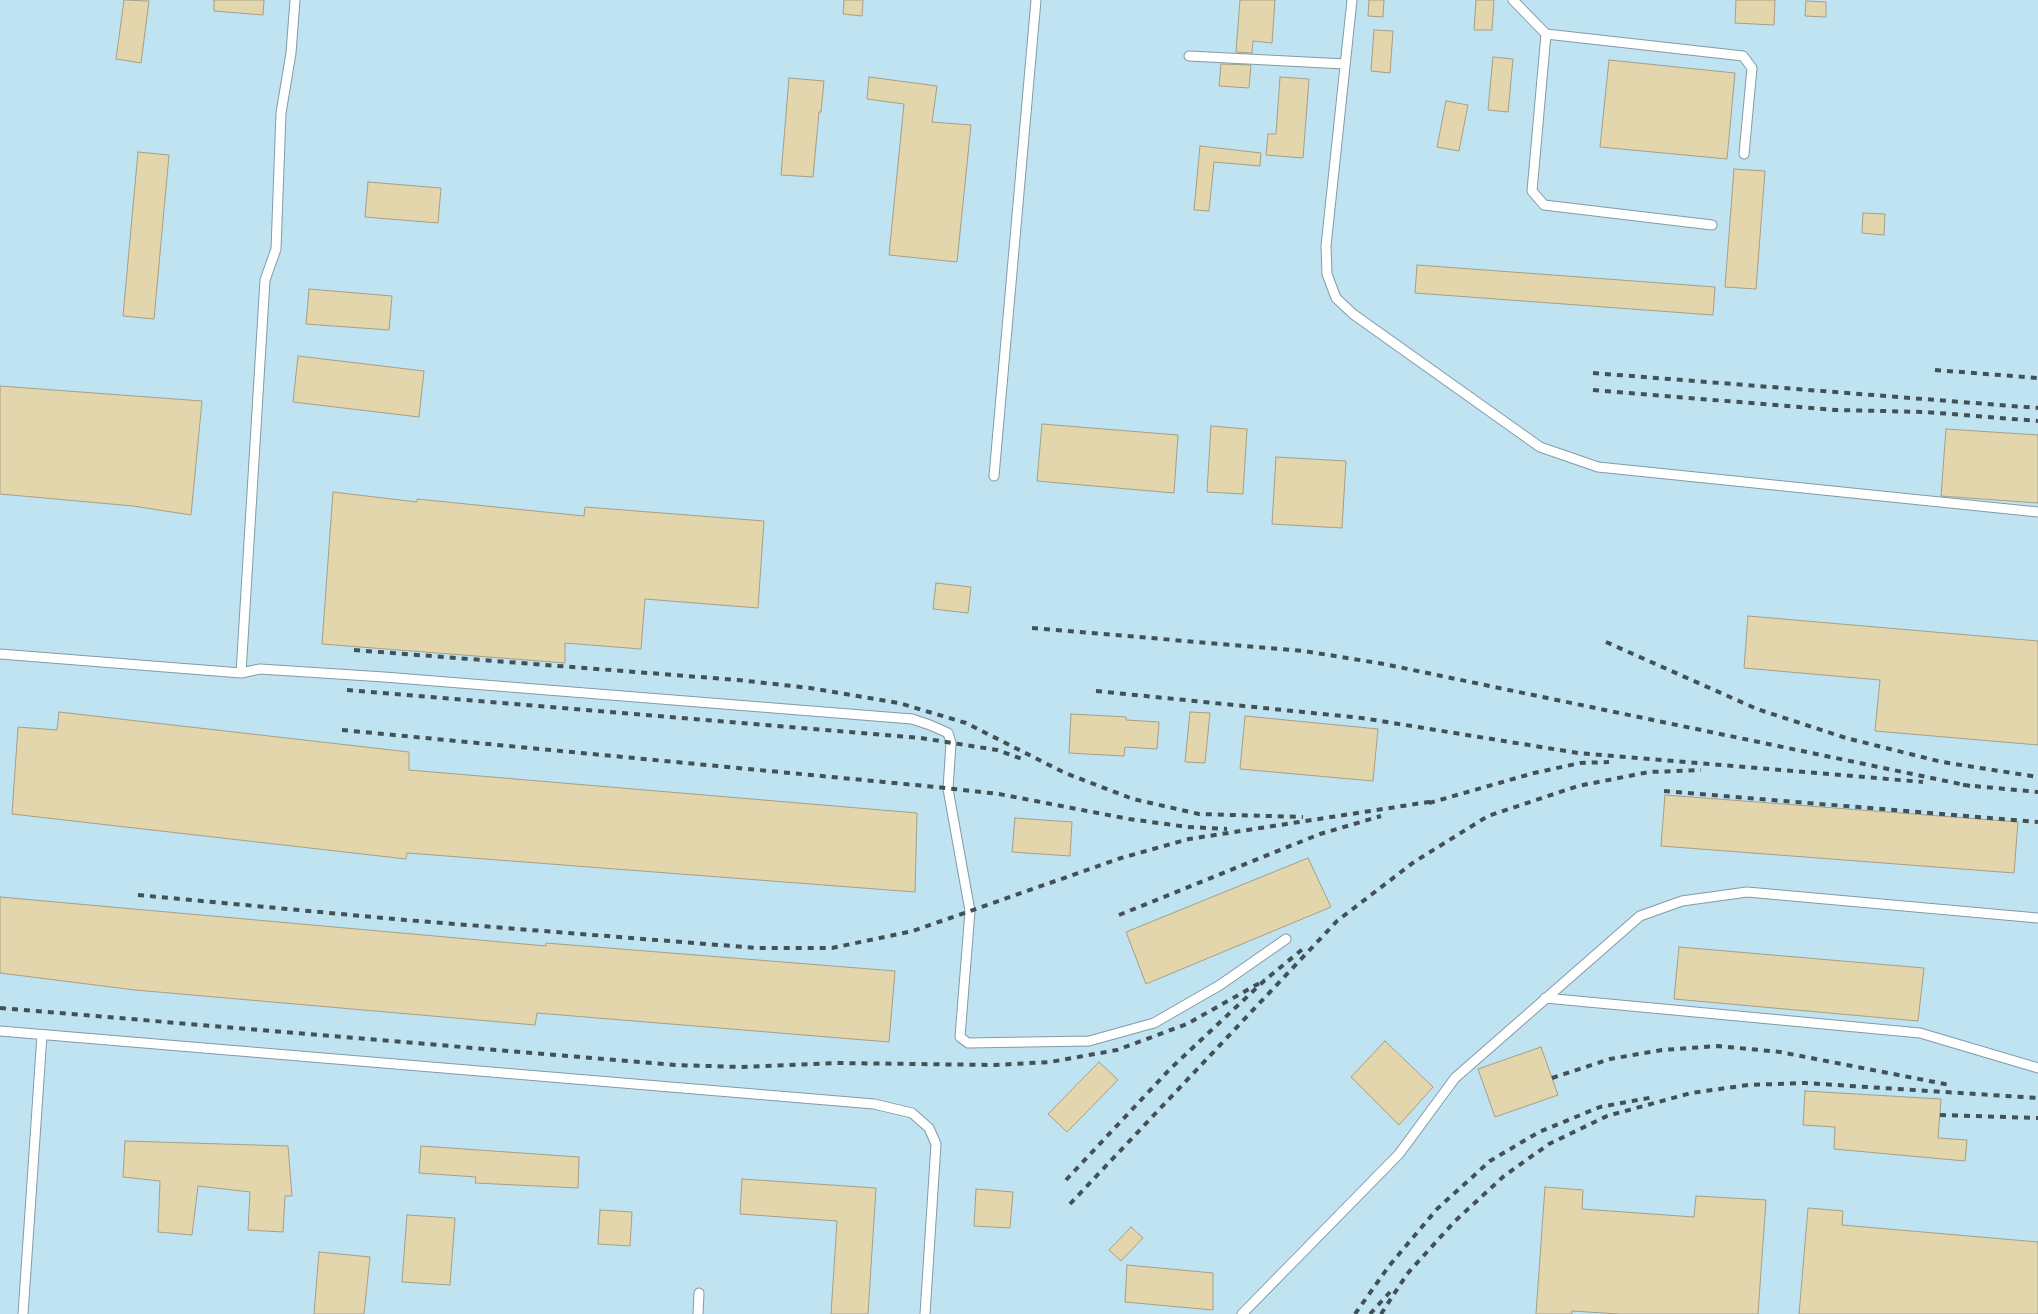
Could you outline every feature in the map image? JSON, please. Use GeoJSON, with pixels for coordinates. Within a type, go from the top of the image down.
{"type":"FeatureCollection","features":[{"type":"Feature","properties":{"kind":"lane"},"geometry":{"type":"LineString","coordinates":[[241,674],[265,280],[276,249],[281,113],[291,53],[295,0]]}},
{"type":"Feature","properties":{"kind":"lane"},"geometry":{"type":"LineString","coordinates":[[994,476],[1036,0]]}},
{"type":"Feature","properties":{"kind":"lane"},"geometry":{"type":"LineString","coordinates":[[1352,0],[1326,246],[1327,274],[1336,298],[1353,314],[1540,447],[1598,468],[2038,512]]}},
{"type":"Feature","properties":{"kind":"lane"},"geometry":{"type":"LineString","coordinates":[[1514,0],[1546,34],[1743,56],[1752,68],[1744,154]]}},
{"type":"Feature","properties":{"kind":"lane"},"geometry":{"type":"LineString","coordinates":[[1546,34],[1532,191],[1544,205],[1712,225]]}},
{"type":"Feature","properties":{"kind":"lane"},"geometry":{"type":"LineString","coordinates":[[1189,56],[1345,64]]}},
{"type":"Feature","properties":{"kind":"lane"},"geometry":{"type":"LineString","coordinates":[[0,654],[241,674],[260,669],[384,677],[912,719],[948,734],[951,743],[948,788],[970,911],[960,1037],[968,1043],[1089,1041],[1154,1023],[1220,985],[1286,939]]}},
{"type":"Feature","properties":{"kind":"lane"},"geometry":{"type":"LineString","coordinates":[[1242,1314],[1399,1154],[1455,1078],[1640,916],[1682,901],[1747,892],[2038,918]]}},
{"type":"Feature","properties":{"kind":"lane"},"geometry":{"type":"LineString","coordinates":[[1546,998],[1920,1034],[2038,1068]]}},
{"type":"Feature","properties":{"kind":"lane"},"geometry":{"type":"LineString","coordinates":[[0,1032],[874,1104],[912,1113],[929,1128],[936,1144],[925,1314]]}},
{"type":"Feature","properties":{"kind":"lane"},"geometry":{"type":"LineString","coordinates":[[23,1314],[42,1035]]}},
{"type":"Feature","properties":{"kind":"lane"},"geometry":{"type":"LineString","coordinates":[[698,1314],[699,1293]]}},
{"type":"Feature","properties":{"kind":"shaded area"},"geometry":{"type":"Polygon","coordinates":[[[0,0],[2038,0],[2038,1314],[0,1314],[0,0]]]}},
{"type":"Feature","properties":{"kind":"building"},"geometry":{"type":"Polygon","coordinates":[[[124,0],[149,1],[141,63],[116,59],[124,0]]]}},
{"type":"Feature","properties":{"kind":"building"},"geometry":{"type":"Polygon","coordinates":[[[214,0],[264,0],[263,15],[214,11],[214,0]]]}},
{"type":"Feature","properties":{"kind":"building"},"geometry":{"type":"Polygon","coordinates":[[[844,0],[863,0],[862,16],[843,14],[844,0]]]}},
{"type":"Feature","properties":{"kind":"building"},"geometry":{"type":"Polygon","coordinates":[[[1240,0],[1275,0],[1272,43],[1253,41],[1252,53],[1236,52],[1240,0]]]}},
{"type":"Feature","properties":{"kind":"building"},"geometry":{"type":"Polygon","coordinates":[[[1369,0],[1384,0],[1383,17],[1368,16],[1369,0]]]}},
{"type":"Feature","properties":{"kind":"building"},"geometry":{"type":"Polygon","coordinates":[[[1476,0],[1494,0],[1492,30],[1474,30],[1476,0]]]}},
{"type":"Feature","properties":{"kind":"building"},"geometry":{"type":"Polygon","coordinates":[[[1736,0],[1775,0],[1774,25],[1735,23],[1736,0]]]}},
{"type":"Feature","properties":{"kind":"building"},"geometry":{"type":"Polygon","coordinates":[[[1806,1],[1826,2],[1826,17],[1805,16],[1806,1]]]}},
{"type":"Feature","properties":{"kind":"building"},"geometry":{"type":"Polygon","coordinates":[[[1374,30],[1393,31],[1390,73],[1371,71],[1374,30]]]}},
{"type":"Feature","properties":{"kind":"building"},"geometry":{"type":"Polygon","coordinates":[[[1493,57],[1513,59],[1508,112],[1488,110],[1493,57]]]}},
{"type":"Feature","properties":{"kind":"building"},"geometry":{"type":"Polygon","coordinates":[[[1609,60],[1735,73],[1727,159],[1600,147],[1609,60]]]}},
{"type":"Feature","properties":{"kind":"building"},"geometry":{"type":"Polygon","coordinates":[[[1221,64],[1251,65],[1249,88],[1219,86],[1221,64]]]}},
{"type":"Feature","properties":{"kind":"building"},"geometry":{"type":"Polygon","coordinates":[[[869,77],[937,86],[932,122],[971,125],[957,262],[889,255],[904,104],[867,99],[869,77]]]}},
{"type":"Feature","properties":{"kind":"building"},"geometry":{"type":"Polygon","coordinates":[[[1280,77],[1309,79],[1303,158],[1266,155],[1268,134],[1276,134],[1280,77]]]}},
{"type":"Feature","properties":{"kind":"building"},"geometry":{"type":"Polygon","coordinates":[[[789,78],[824,81],[813,177],[781,175],[789,78]]]}},
{"type":"Feature","properties":{"kind":"building"},"geometry":{"type":"Polygon","coordinates":[[[1446,101],[1468,105],[1459,151],[1437,147],[1446,101]]]}},
{"type":"Feature","properties":{"kind":"building"},"geometry":{"type":"Polygon","coordinates":[[[1200,146],[1261,153],[1260,166],[1214,162],[1209,211],[1194,210],[1200,146]]]}},
{"type":"Feature","properties":{"kind":"building"},"geometry":{"type":"Polygon","coordinates":[[[138,152],[169,155],[154,319],[123,316],[138,152]]]}},
{"type":"Feature","properties":{"kind":"building"},"geometry":{"type":"Polygon","coordinates":[[[1734,169],[1765,171],[1756,289],[1725,287],[1734,169]]]}},
{"type":"Feature","properties":{"kind":"building"},"geometry":{"type":"Polygon","coordinates":[[[368,182],[441,188],[438,223],[365,217],[368,182]]]}},
{"type":"Feature","properties":{"kind":"building"},"geometry":{"type":"Polygon","coordinates":[[[1863,213],[1885,214],[1884,235],[1862,233],[1863,213]]]}},
{"type":"Feature","properties":{"kind":"building"},"geometry":{"type":"Polygon","coordinates":[[[1417,265],[1715,287],[1713,315],[1415,293],[1417,265]]]}},
{"type":"Feature","properties":{"kind":"building"},"geometry":{"type":"Polygon","coordinates":[[[309,289],[392,296],[389,330],[306,324],[309,289]]]}},
{"type":"Feature","properties":{"kind":"building"},"geometry":{"type":"Polygon","coordinates":[[[298,356],[424,371],[419,417],[293,402],[298,356]]]}},
{"type":"Feature","properties":{"kind":"building"},"geometry":{"type":"Polygon","coordinates":[[[0,386],[202,401],[191,515],[133,506],[0,494],[0,386]]]}},
{"type":"Feature","properties":{"kind":"building"},"geometry":{"type":"Polygon","coordinates":[[[1042,424],[1178,435],[1174,493],[1037,481],[1042,424]]]}},
{"type":"Feature","properties":{"kind":"building"},"geometry":{"type":"Polygon","coordinates":[[[1211,426],[1247,429],[1243,494],[1207,492],[1211,426]]]}},
{"type":"Feature","properties":{"kind":"building"},"geometry":{"type":"Polygon","coordinates":[[[1946,429],[2038,435],[2038,503],[1941,496],[1946,429]]]}},
{"type":"Feature","properties":{"kind":"building"},"geometry":{"type":"Polygon","coordinates":[[[1276,457],[1346,461],[1342,528],[1272,524],[1276,457]]]}},
{"type":"Feature","properties":{"kind":"building"},"geometry":{"type":"Polygon","coordinates":[[[333,492],[417,502],[417,499],[584,516],[585,507],[764,521],[758,608],[645,599],[641,649],[565,643],[565,663],[322,644],[333,492]]]}},
{"type":"Feature","properties":{"kind":"building"},"geometry":{"type":"Polygon","coordinates":[[[936,583],[971,587],[968,613],[933,609],[936,583]]]}},
{"type":"Feature","properties":{"kind":"building"},"geometry":{"type":"Polygon","coordinates":[[[1748,616],[2038,641],[2038,745],[1875,731],[1880,680],[1744,668],[1748,616]]]}},
{"type":"Feature","properties":{"kind":"building"},"geometry":{"type":"Polygon","coordinates":[[[59,712],[409,752],[409,770],[917,813],[915,892],[407,853],[406,859],[12,814],[18,727],[57,730],[59,712]]]}},
{"type":"Feature","properties":{"kind":"building"},"geometry":{"type":"Polygon","coordinates":[[[1190,712],[1210,713],[1205,763],[1185,762],[1190,712]]]}},
{"type":"Feature","properties":{"kind":"building"},"geometry":{"type":"Polygon","coordinates":[[[1071,714],[1126,717],[1126,720],[1159,722],[1157,749],[1125,747],[1124,756],[1069,753],[1071,714]]]}},
{"type":"Feature","properties":{"kind":"building"},"geometry":{"type":"Polygon","coordinates":[[[1245,716],[1378,729],[1373,781],[1240,769],[1245,716]]]}},
{"type":"Feature","properties":{"kind":"building"},"geometry":{"type":"Polygon","coordinates":[[[1665,795],[2018,822],[2014,873],[1661,846],[1665,795]]]}},
{"type":"Feature","properties":{"kind":"building"},"geometry":{"type":"Polygon","coordinates":[[[1015,818],[1072,822],[1070,856],[1012,852],[1015,818]]]}},
{"type":"Feature","properties":{"kind":"building"},"geometry":{"type":"Polygon","coordinates":[[[1308,858],[1331,907],[1146,984],[1126,932],[1308,858]]]}},
{"type":"Feature","properties":{"kind":"building"},"geometry":{"type":"Polygon","coordinates":[[[0,897],[546,946],[546,943],[895,971],[889,1042],[537,1013],[535,1025],[135,990],[0,973],[0,897]]]}},
{"type":"Feature","properties":{"kind":"building"},"geometry":{"type":"Polygon","coordinates":[[[1679,947],[1924,968],[1918,1021],[1674,999],[1679,947]]]}},
{"type":"Feature","properties":{"kind":"building"},"geometry":{"type":"Polygon","coordinates":[[[1385,1041],[1433,1087],[1399,1125],[1351,1077],[1385,1041]]]}},
{"type":"Feature","properties":{"kind":"building"},"geometry":{"type":"Polygon","coordinates":[[[1541,1047],[1558,1095],[1495,1117],[1478,1069],[1541,1047]]]}},
{"type":"Feature","properties":{"kind":"building"},"geometry":{"type":"Polygon","coordinates":[[[1099,1062],[1118,1080],[1067,1132],[1048,1114],[1099,1062]]]}},
{"type":"Feature","properties":{"kind":"building"},"geometry":{"type":"Polygon","coordinates":[[[1805,1091],[1941,1099],[1938,1138],[1967,1140],[1965,1161],[1834,1149],[1835,1127],[1803,1125],[1805,1091]]]}},
{"type":"Feature","properties":{"kind":"building"},"geometry":{"type":"Polygon","coordinates":[[[125,1141],[288,1146],[292,1196],[285,1196],[283,1232],[248,1230],[250,1192],[198,1186],[192,1235],[158,1232],[160,1181],[123,1177],[125,1141]]]}},
{"type":"Feature","properties":{"kind":"building"},"geometry":{"type":"Polygon","coordinates":[[[421,1146],[579,1157],[578,1188],[475,1183],[476,1177],[419,1173],[421,1146]]]}},
{"type":"Feature","properties":{"kind":"building"},"geometry":{"type":"Polygon","coordinates":[[[742,1179],[876,1188],[868,1314],[831,1314],[837,1221],[740,1214],[742,1179]]]}},
{"type":"Feature","properties":{"kind":"building"},"geometry":{"type":"Polygon","coordinates":[[[1545,1187],[1583,1190],[1582,1209],[1694,1217],[1696,1196],[1766,1200],[1758,1314],[1619,1314],[1572,1311],[1572,1314],[1536,1314],[1545,1187]]]}},
{"type":"Feature","properties":{"kind":"building"},"geometry":{"type":"Polygon","coordinates":[[[976,1189],[1013,1192],[1010,1228],[974,1226],[976,1189]]]}},
{"type":"Feature","properties":{"kind":"building"},"geometry":{"type":"Polygon","coordinates":[[[1808,1208],[1843,1211],[1842,1225],[2038,1242],[2038,1314],[1799,1314],[1808,1208]]]}},
{"type":"Feature","properties":{"kind":"building"},"geometry":{"type":"Polygon","coordinates":[[[600,1210],[632,1212],[630,1246],[598,1244],[600,1210]]]}},
{"type":"Feature","properties":{"kind":"building"},"geometry":{"type":"Polygon","coordinates":[[[407,1215],[455,1218],[450,1285],[402,1282],[407,1215]]]}},
{"type":"Feature","properties":{"kind":"building"},"geometry":{"type":"Polygon","coordinates":[[[1131,1227],[1143,1238],[1121,1261],[1109,1250],[1131,1227]]]}},
{"type":"Feature","properties":{"kind":"building"},"geometry":{"type":"Polygon","coordinates":[[[319,1252],[370,1257],[364,1314],[314,1314],[319,1252]]]}},
{"type":"Feature","properties":{"kind":"building"},"geometry":{"type":"Polygon","coordinates":[[[1127,1265],[1213,1273],[1213,1310],[1125,1302],[1127,1265]]]}},
{"type":"Feature","properties":{"kind":"railway"},"geometry":{"type":"LineString","coordinates":[[1935,370],[2038,378]]}},
{"type":"Feature","properties":{"kind":"railway"},"geometry":{"type":"LineString","coordinates":[[1593,373],[2038,408]]}},
{"type":"Feature","properties":{"kind":"railway"},"geometry":{"type":"LineString","coordinates":[[1593,390],[1835,410],[1926,412],[2038,421]]}},
{"type":"Feature","properties":{"kind":"railway"},"geometry":{"type":"LineString","coordinates":[[1032,628],[1304,651],[1384,664],[1970,786]]}},
{"type":"Feature","properties":{"kind":"railway"},"geometry":{"type":"LineString","coordinates":[[1606,642],[1757,709],[1846,738],[1942,762],[2038,777]]}},
{"type":"Feature","properties":{"kind":"railway"},"geometry":{"type":"LineString","coordinates":[[354,650],[738,680],[810,688],[899,703],[966,723],[1065,773],[1133,799],[1199,814],[1303,817]]}},
{"type":"Feature","properties":{"kind":"railway"},"geometry":{"type":"LineString","coordinates":[[347,690],[921,738],[997,750],[1025,760]]}},
{"type":"Feature","properties":{"kind":"railway"},"geometry":{"type":"LineString","coordinates":[[1096,691],[1362,718],[1578,753],[1923,782]]}},
{"type":"Feature","properties":{"kind":"railway"},"geometry":{"type":"LineString","coordinates":[[342,730],[999,794],[1129,819],[1188,827],[1227,829]]}},
{"type":"Feature","properties":{"kind":"railway"},"geometry":{"type":"LineString","coordinates":[[1429,803],[1534,773],[1580,763],[1609,762]]}},
{"type":"Feature","properties":{"kind":"railway"},"geometry":{"type":"LineString","coordinates":[[1070,1204],[1337,921],[1414,862],[1488,816],[1578,786],[1649,772],[1701,770]]}},
{"type":"Feature","properties":{"kind":"railway"},"geometry":{"type":"LineString","coordinates":[[1963,785],[2038,792]]}},
{"type":"Feature","properties":{"kind":"railway"},"geometry":{"type":"LineString","coordinates":[[1664,791],[2038,822]]}},
{"type":"Feature","properties":{"kind":"railway"},"geometry":{"type":"LineString","coordinates":[[138,895],[405,920],[757,948],[832,948],[913,931],[1121,858],[1189,839],[1435,801]]}},
{"type":"Feature","properties":{"kind":"railway"},"geometry":{"type":"LineString","coordinates":[[1119,915],[1320,834],[1381,816]]}},
{"type":"Feature","properties":{"kind":"railway"},"geometry":{"type":"LineString","coordinates":[[1066,1180],[1170,1069],[1265,980],[1304,948]]}},
{"type":"Feature","properties":{"kind":"railway"},"geometry":{"type":"LineString","coordinates":[[0,1008],[675,1065],[741,1067],[837,1063],[994,1065],[1050,1062],[1117,1050],[1187,1024],[1265,980]]}},
{"type":"Feature","properties":{"kind":"railway"},"geometry":{"type":"LineString","coordinates":[[1552,1078],[1610,1059],[1662,1050],[1718,1046],[1780,1052],[1950,1085]]}},
{"type":"Feature","properties":{"kind":"railway"},"geometry":{"type":"LineString","coordinates":[[1381,1314],[1407,1274],[1455,1221],[1504,1176],[1549,1144],[1607,1116],[1691,1093],[1748,1085],[1805,1083],[2038,1098]]}},
{"type":"Feature","properties":{"kind":"railway"},"geometry":{"type":"LineString","coordinates":[[1355,1314],[1389,1266],[1437,1209],[1490,1161],[1539,1132],[1600,1107],[1654,1097]]}},
{"type":"Feature","properties":{"kind":"railway"},"geometry":{"type":"LineString","coordinates":[[1940,1115],[2038,1118]]}},
{"type":"Feature","properties":{"kind":"railway"},"geometry":{"type":"LineString","coordinates":[[1370,1314],[1390,1292]]}}]}
